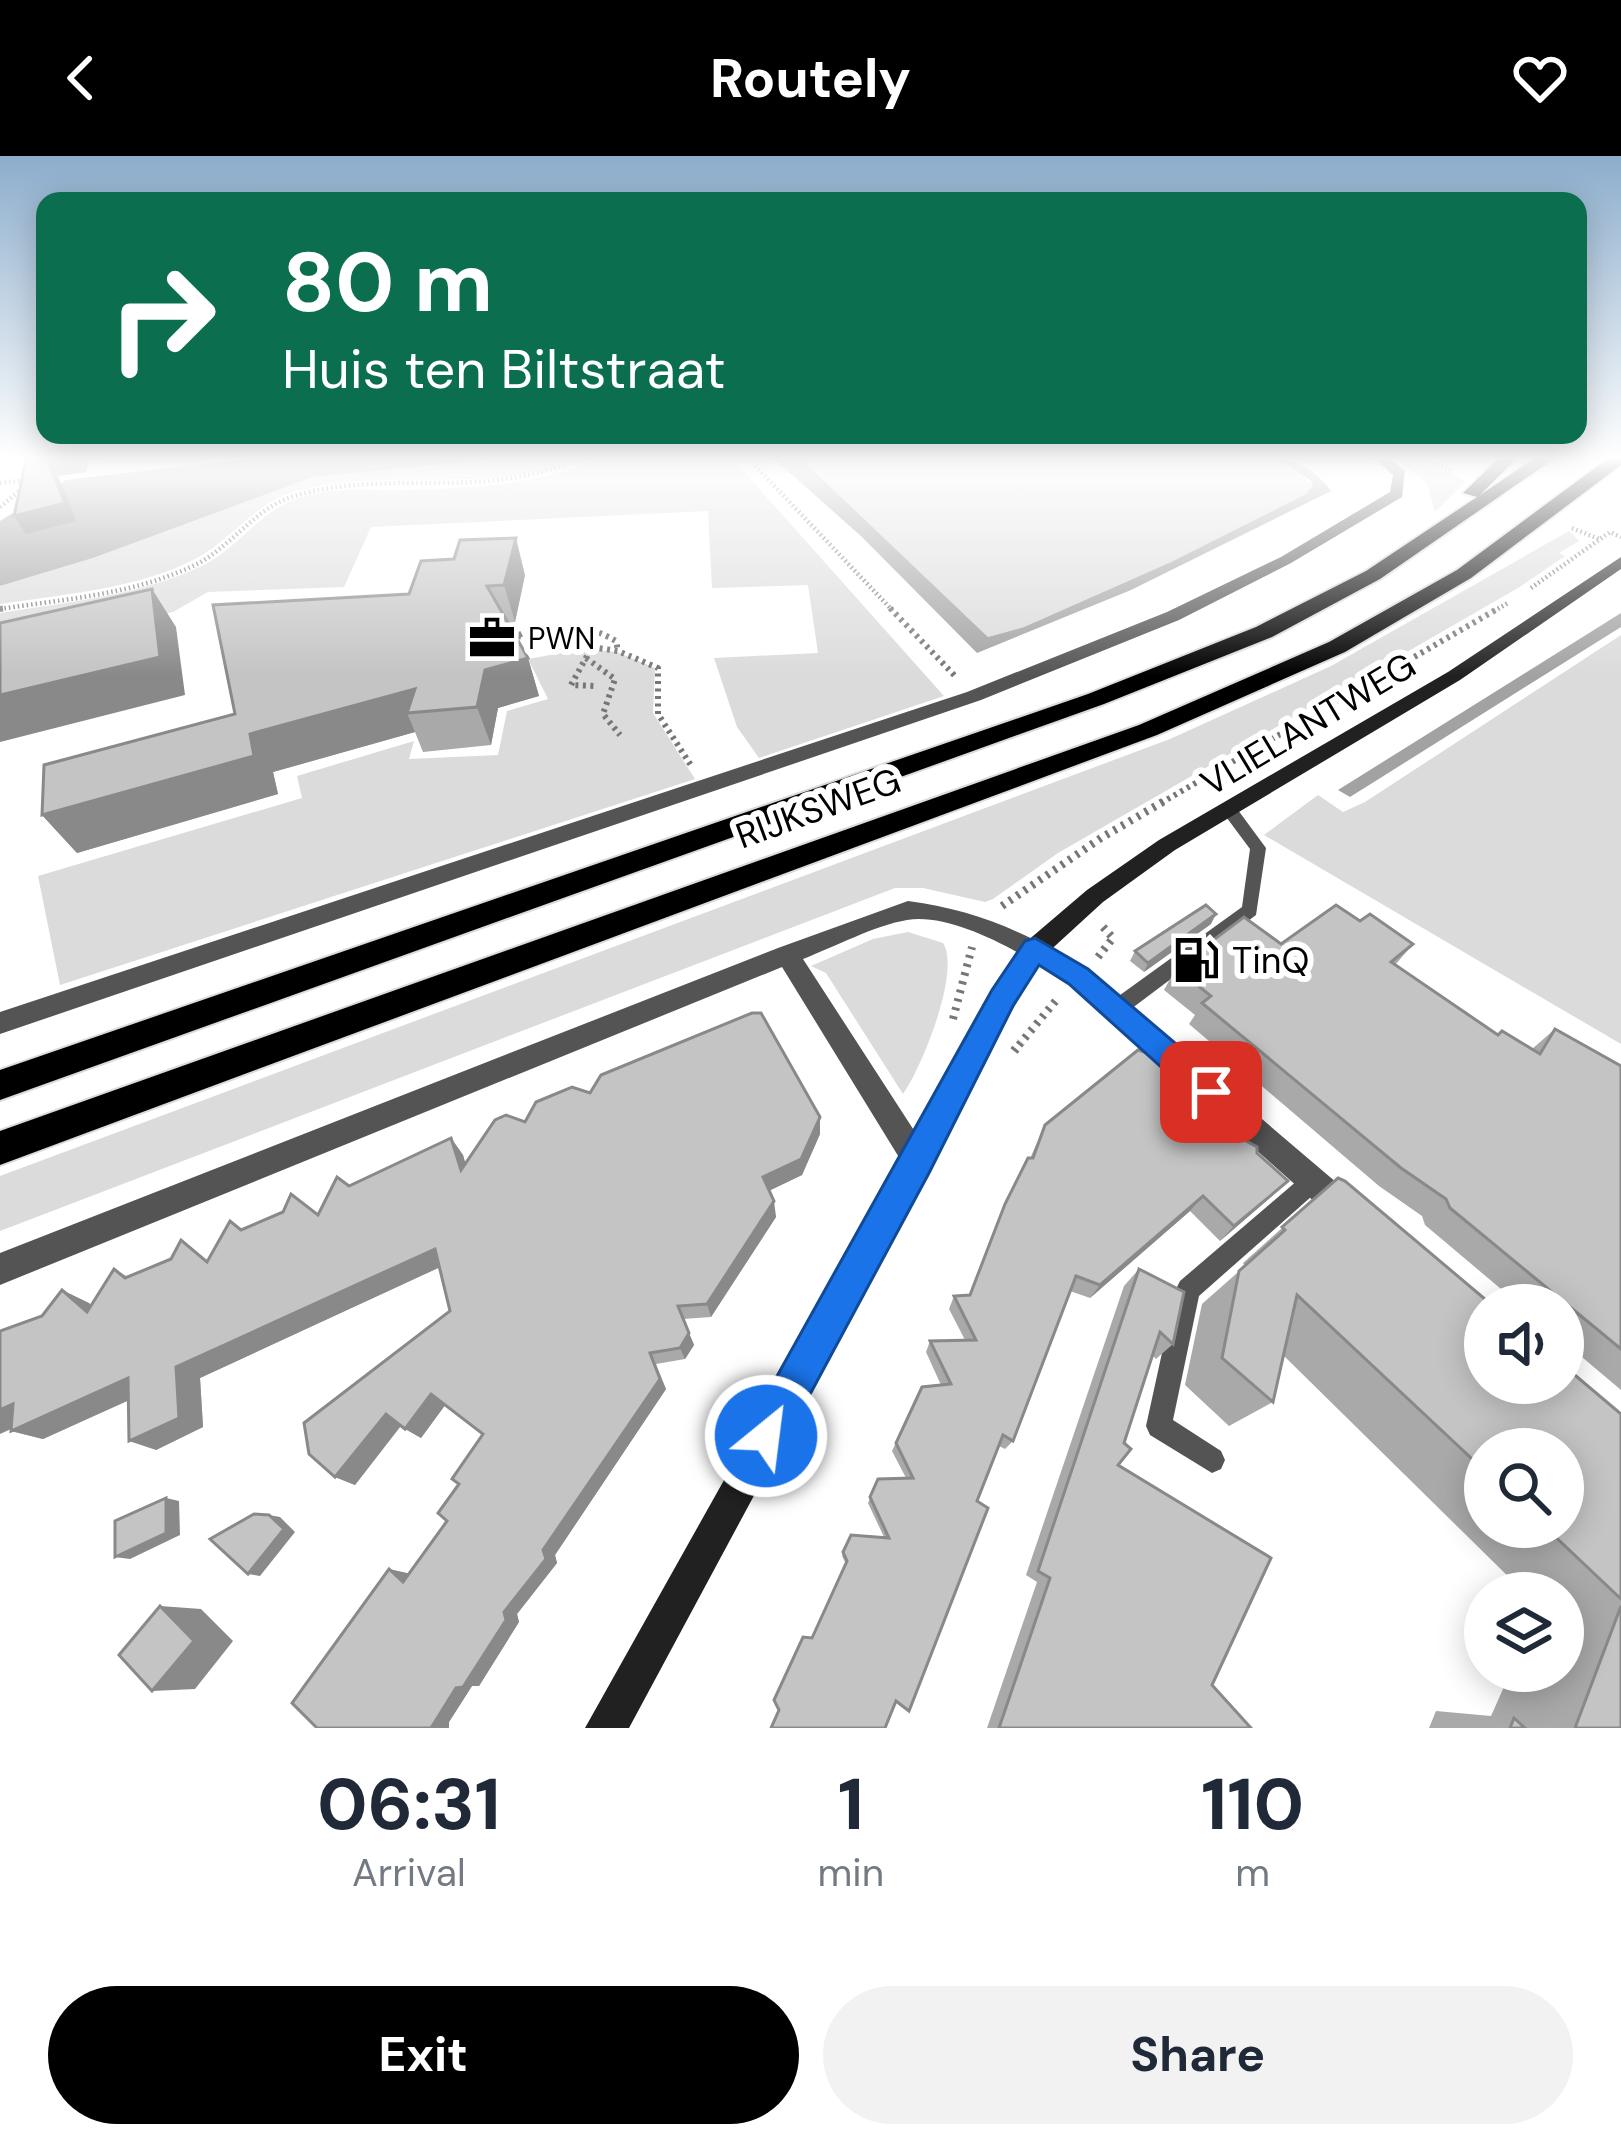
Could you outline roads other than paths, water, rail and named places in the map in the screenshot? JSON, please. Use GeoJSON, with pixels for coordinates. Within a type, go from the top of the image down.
{"type":"FeatureCollection","features":[{"type":"Feature","properties":{"kind":"main road","name":"RIJKSWEG"},"geometry":{"type":"LineString","coordinates":[[0,1085],[1096,699],[1264,632],[1373,575],[1445,529]]}},
{"type":"Feature","properties":{"kind":"main road","name":"RIJKSWEG"},"geometry":{"type":"LineString","coordinates":[[0,1148],[1148,730],[1337,647],[1464,574],[1529,529]]}},
{"type":"Feature","properties":{"kind":"main road","name":"VLIELANTWEG"},"geometry":{"type":"LineString","coordinates":[[606,1728],[918,1162],[1002,998],[1035,949],[1095,896],[1167,845],[1454,676],[1621,562]]}},
{"type":"Feature","properties":{"kind":"street","name":"RIJKSWEG"},"geometry":{"type":"LineString","coordinates":[[0,1023],[974,696],[1172,616],[1338,529]]}},
{"type":"Feature","properties":{"kind":"street"},"geometry":{"type":"LineString","coordinates":[[0,1269],[908,910],[959,917],[1035,949],[1078,976],[1364,1226]]}},
{"type":"Feature","properties":{"kind":"street"},"geometry":{"type":"LineString","coordinates":[[787,955],[918,1162]]}},
{"type":"Feature","properties":{"kind":"lane"},"geometry":{"type":"LineString","coordinates":[[1116,1009],[1250,910],[1258,848],[1229,810]]}},
{"type":"Feature","properties":{"kind":"lane"},"geometry":{"type":"LineString","coordinates":[[1212,1460],[1159,1426],[1188,1289],[1313,1181]]}},
{"type":"Feature","properties":{"kind":"place","name":"PWN"},"geometry":{"type":"Point","coordinates":[492,638]}},
{"type":"Feature","properties":{"kind":"place","name":"TinQ"},"geometry":{"type":"Point","coordinates":[1196,960]}}]}
